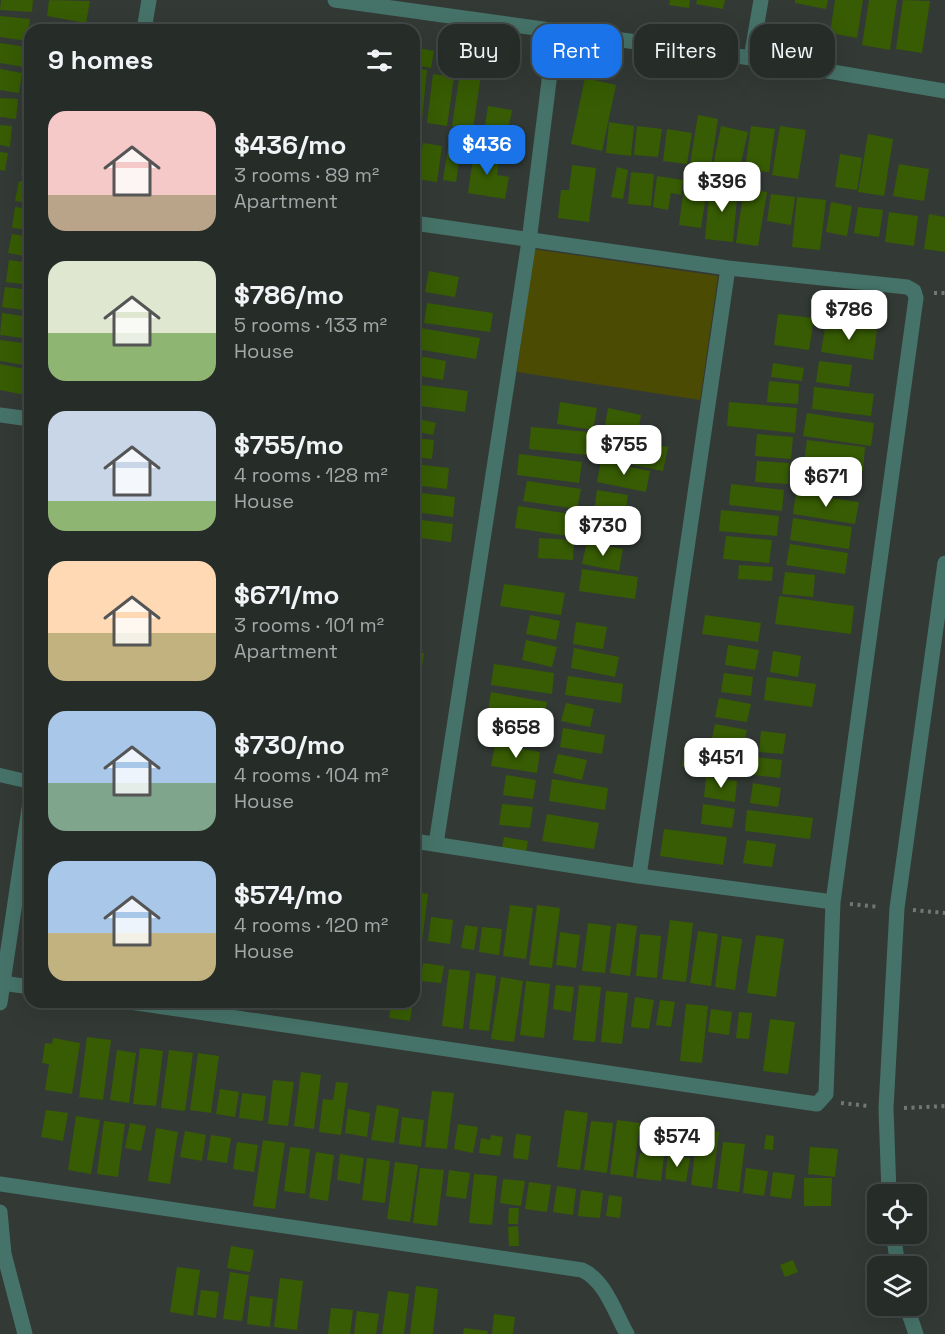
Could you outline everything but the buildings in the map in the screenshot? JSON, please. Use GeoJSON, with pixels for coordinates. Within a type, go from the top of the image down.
{"type":"FeatureCollection","features":[{"type":"Feature","properties":{"kind":"street"},"geometry":{"type":"LineString","coordinates":[[145,24],[148,0]]}},
{"type":"Feature","properties":{"kind":"street"},"geometry":{"type":"LineString","coordinates":[[335,0],[532,30]]}},
{"type":"Feature","properties":{"kind":"street"},"geometry":{"type":"LineString","coordinates":[[757,24],[761,0]]}},
{"type":"Feature","properties":{"kind":"street"},"geometry":{"type":"LineString","coordinates":[[622,42],[750,58]]}},
{"type":"Feature","properties":{"kind":"street"},"geometry":{"type":"LineString","coordinates":[[835,72],[945,91]]}},
{"type":"Feature","properties":{"kind":"street"},"geometry":{"type":"LineString","coordinates":[[436,844],[529,241],[549,78]]}},
{"type":"Feature","properties":{"kind":"street"},"geometry":{"type":"LineString","coordinates":[[170,1008],[817,1104],[826,1094],[832,902],[916,298],[914,291],[907,287],[728,268],[420,224]]}},
{"type":"Feature","properties":{"kind":"street"},"geometry":{"type":"LineString","coordinates":[[639,876],[728,268]]}},
{"type":"Feature","properties":{"kind":"street"},"geometry":{"type":"LineString","coordinates":[[0,415],[24,418]]}},
{"type":"Feature","properties":{"kind":"street"},"geometry":{"type":"LineString","coordinates":[[889,1184],[886,1108],[897,909],[945,563]]}},
{"type":"Feature","properties":{"kind":"street"},"geometry":{"type":"LineString","coordinates":[[0,1003],[24,841]]}},
{"type":"Feature","properties":{"kind":"street"},"geometry":{"type":"LineString","coordinates":[[420,842],[639,876],[832,902]]}},
{"type":"Feature","properties":{"kind":"street"},"geometry":{"type":"LineString","coordinates":[[2,983],[24,986]]}},
{"type":"Feature","properties":{"kind":"street"},"geometry":{"type":"LineString","coordinates":[[0,1184],[582,1270],[592,1274],[600,1284],[627,1334]]}},
{"type":"Feature","properties":{"kind":"street"},"geometry":{"type":"LineString","coordinates":[[0,1212],[4,1254],[25,1334]]}},
{"type":"Feature","properties":{"kind":"street"},"geometry":{"type":"LineString","coordinates":[[910,1316],[916,1334]]}},
{"type":"Feature","properties":{"kind":"lane"},"geometry":{"type":"LineString","coordinates":[[0,776],[24,781]]}},
{"type":"Feature","properties":{"kind":"shaded area"},"geometry":{"type":"Polygon","coordinates":[[[533,249],[718,276],[700,400],[517,372],[533,249]]]}}]}
